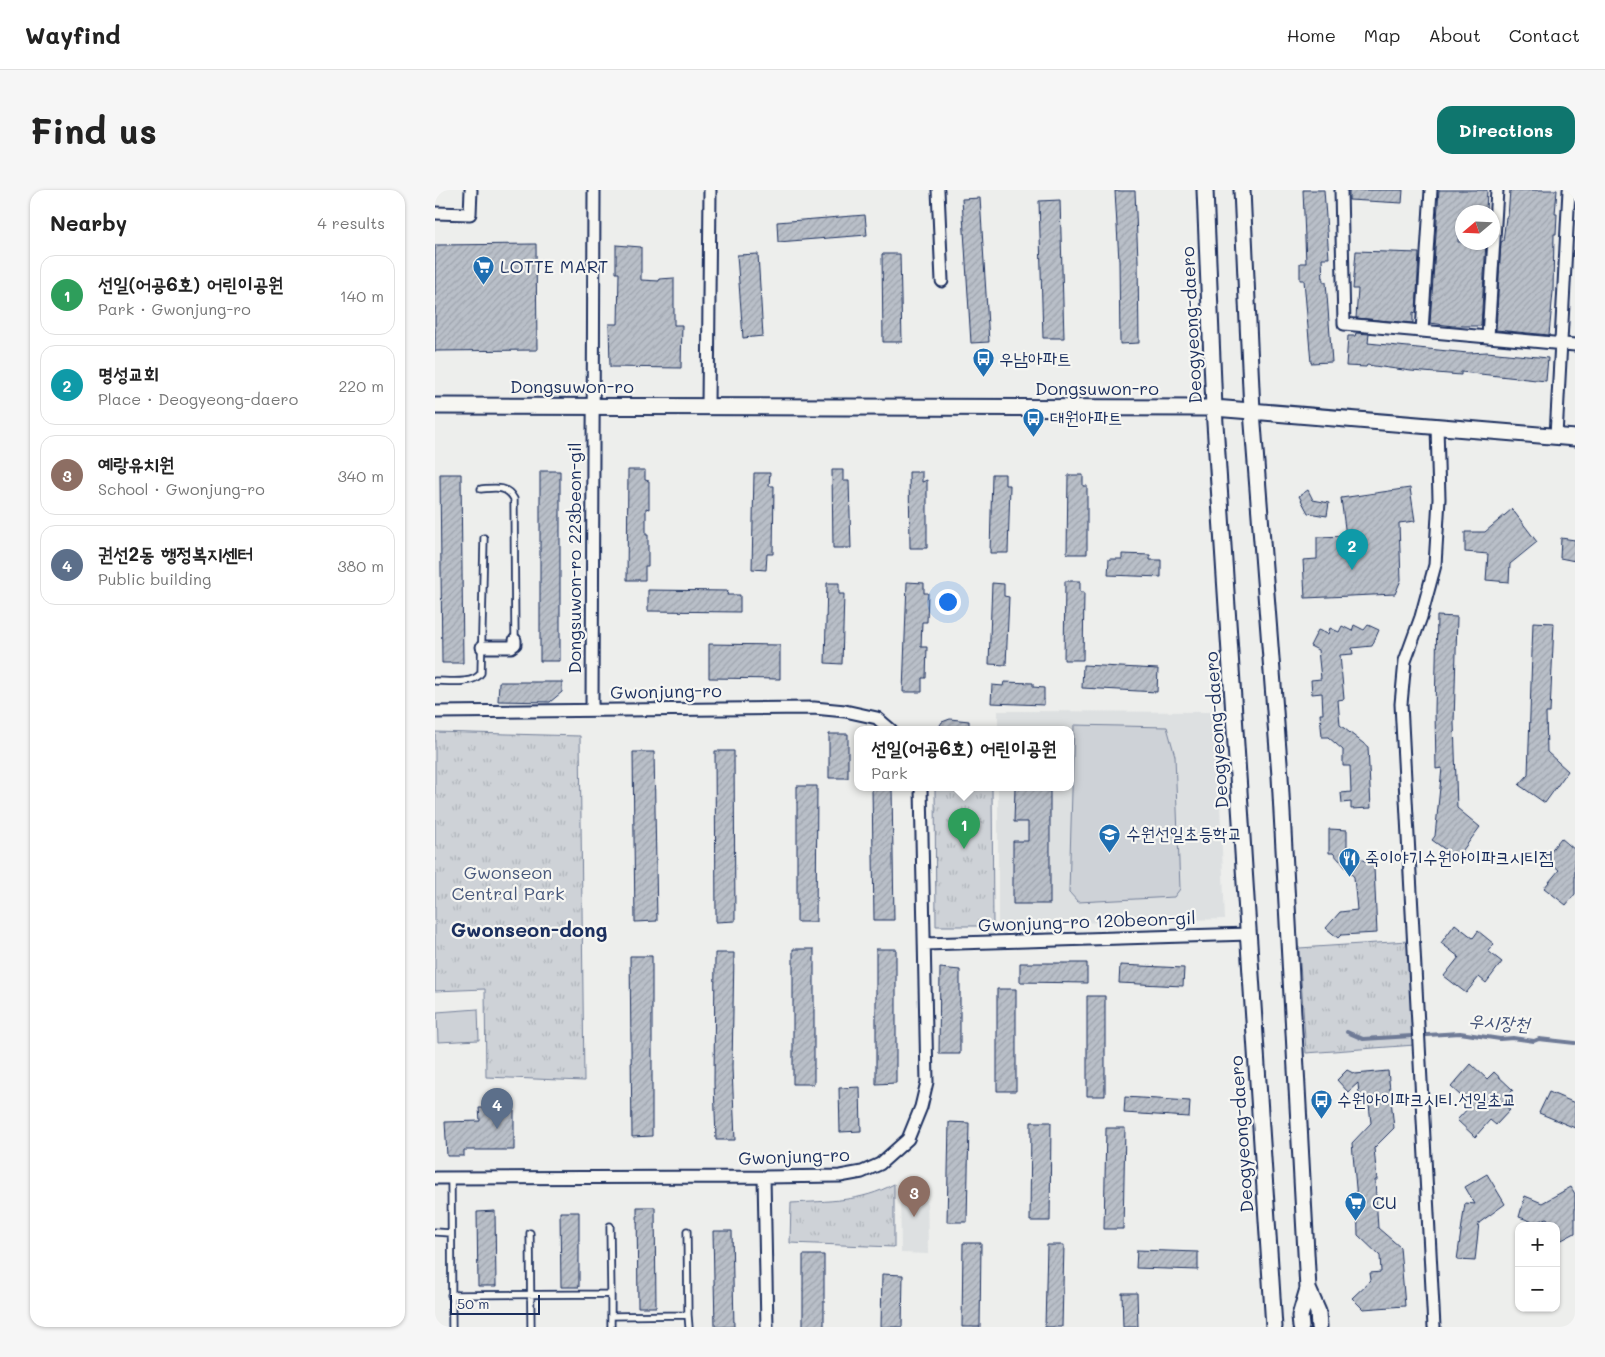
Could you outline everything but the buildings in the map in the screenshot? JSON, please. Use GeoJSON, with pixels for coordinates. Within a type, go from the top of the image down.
{"type":"FeatureCollection","features":[{"type":"Feature","properties":{"kind":"main road","name":"Deogyeong-daero"},"geometry":{"type":"LineString","coordinates":[[1205,190],[1215,408],[1274,1327]]}},
{"type":"Feature","properties":{"kind":"main road"},"geometry":{"type":"LineString","coordinates":[[1242,190],[1252,411],[1280,776],[1307,1289],[1318,1320],[1331,1327]]}},
{"type":"Feature","properties":{"kind":"main road","name":"Dongsuwon-ro"},"geometry":{"type":"LineString","coordinates":[[435,406],[1215,408],[1575,438]]}},
{"type":"Feature","properties":{"kind":"main road"},"geometry":{"type":"LineString","coordinates":[[1301,1327],[1300,1316],[1307,1289]]}},
{"type":"Feature","properties":{"kind":"street"},"geometry":{"type":"LineString","coordinates":[[435,213],[470,214],[471,190]]}},
{"type":"Feature","properties":{"kind":"street","name":"Dongsuwon-ro 223beon-gil"},"geometry":{"type":"LineString","coordinates":[[592,710],[594,190]]}},
{"type":"Feature","properties":{"kind":"street"},"geometry":{"type":"LineString","coordinates":[[708,406],[710,190]]}},
{"type":"Feature","properties":{"kind":"street"},"geometry":{"type":"LineString","coordinates":[[938,190],[942,281]]}},
{"type":"Feature","properties":{"kind":"street"},"geometry":{"type":"LineString","coordinates":[[1341,190],[1344,324],[1575,345]]}},
{"type":"Feature","properties":{"kind":"street"},"geometry":{"type":"LineString","coordinates":[[1422,331],[1431,190]]}},
{"type":"Feature","properties":{"kind":"street"},"geometry":{"type":"LineString","coordinates":[[1488,337],[1497,190]]}},
{"type":"Feature","properties":{"kind":"street"},"geometry":{"type":"LineString","coordinates":[[1556,436],[1569,190]]}},
{"type":"Feature","properties":{"kind":"street"},"geometry":{"type":"LineString","coordinates":[[1434,1327],[1401,704],[1405,661],[1421,616],[1435,565],[1439,499],[1437,426]]}},
{"type":"Feature","properties":{"kind":"street"},"geometry":{"type":"LineString","coordinates":[[482,647],[511,647],[515,644],[515,640]]}},
{"type":"Feature","properties":{"kind":"street","name":"Gwonjung-ro"},"geometry":{"type":"LineString","coordinates":[[435,712],[814,708],[845,711],[877,718],[886,726]]}},
{"type":"Feature","properties":{"kind":"street","name":"Gwonjung-ro"},"geometry":{"type":"LineString","coordinates":[[435,1178],[764,1178],[840,1176],[862,1172],[880,1164],[908,1139],[921,1107],[927,1082],[921,791]]}},
{"type":"Feature","properties":{"kind":"street","name":"Gwonjung-ro 120beon-gil"},"geometry":{"type":"LineString","coordinates":[[925,944],[1249,934]]}},
{"type":"Feature","properties":{"kind":"street"},"geometry":{"type":"LineString","coordinates":[[764,1178],[767,1327]]}},
{"type":"Feature","properties":{"kind":"lane"},"geometry":{"type":"LineString","coordinates":[[481,488],[504,488],[508,490],[513,499],[515,640]]}},
{"type":"Feature","properties":{"kind":"lane"},"geometry":{"type":"LineString","coordinates":[[435,681],[472,680],[478,678],[481,673],[484,538]]}},
{"type":"Feature","properties":{"kind":"lane"},"geometry":{"type":"LineString","coordinates":[[451,1177],[451,1327]]}},
{"type":"Feature","properties":{"kind":"lane"},"geometry":{"type":"LineString","coordinates":[[610,1226],[611,1327]]}},
{"type":"Feature","properties":{"kind":"lane"},"geometry":{"type":"LineString","coordinates":[[687,1231],[689,1327]]}},
{"type":"Feature","properties":{"kind":"lane"},"geometry":{"type":"LineString","coordinates":[[435,1232],[451,1233]]}},
{"type":"Feature","properties":{"kind":"lane"},"geometry":{"type":"LineString","coordinates":[[529,1233],[531,1327]]}},
{"type":"Feature","properties":{"kind":"lane"},"geometry":{"type":"LineString","coordinates":[[451,1295],[611,1294]]}},
{"type":"Feature","properties":{"kind":"lane"},"geometry":{"type":"LineString","coordinates":[[611,1316],[689,1315]]}},
{"type":"Feature","properties":{"kind":"shaded area","name":"수원선일초등학교"},"geometry":{"type":"Polygon","coordinates":[[[998,711],[1216,712],[1225,919],[998,925],[998,791],[1074,791],[1074,726],[998,726],[998,711]]]}},
{"type":"Feature","properties":{"kind":"shaded area"},"geometry":{"type":"Polygon","coordinates":[[[900,1181],[927,1182],[928,1254],[901,1253],[900,1181]]]}},
{"type":"Feature","properties":{"kind":"green space"},"geometry":{"type":"Polygon","coordinates":[[[1074,726],[1167,727],[1175,756],[1180,889],[1174,897],[1078,902],[1069,892],[1072,791],[1074,791],[1074,726]]]}},
{"type":"Feature","properties":{"kind":"green space","name":"Gwonseon Central Park"},"geometry":{"type":"Polygon","coordinates":[[[435,732],[580,736],[584,1081],[486,1077],[485,989],[435,991],[435,732]]]}},
{"type":"Feature","properties":{"kind":"green space"},"geometry":{"type":"Polygon","coordinates":[[[935,791],[992,791],[993,926],[936,926],[935,791]]]}},
{"type":"Feature","properties":{"kind":"green space"},"geometry":{"type":"Polygon","coordinates":[[[1408,941],[1415,1045],[1306,1053],[1299,948],[1408,941]]]}},
{"type":"Feature","properties":{"kind":"green space"},"geometry":{"type":"Polygon","coordinates":[[[478,1009],[479,1040],[438,1042],[437,1012],[478,1009]]]}},
{"type":"Feature","properties":{"kind":"green space"},"geometry":{"type":"Polygon","coordinates":[[[894,1184],[894,1247],[790,1243],[791,1203],[844,1200],[882,1190],[894,1184]]]}},
{"type":"Feature","properties":{"kind":"waterway","name":"우시장천"},"geometry":{"type":"LineString","coordinates":[[1347,1032],[1363,1039],[1460,1033],[1500,1039],[1513,1038],[1534,1041],[1539,1039],[1575,1043]]}},
{"type":"Feature","properties":{"kind":"place","name":"LOTTE MART"},"geometry":{"type":"Point","coordinates":[484,286]}},
{"type":"Feature","properties":{"kind":"place","name":"우남아파트"},"geometry":{"type":"Point","coordinates":[983,378]}},
{"type":"Feature","properties":{"kind":"place","name":"대원아파트"},"geometry":{"type":"Point","coordinates":[1034,437]}},
{"type":"Feature","properties":{"kind":"place","name":"명성교회"},"geometry":{"type":"Point","coordinates":[1352,570]}},
{"type":"Feature","properties":{"kind":"place","name":"선일(어공6호) 어린이공원"},"geometry":{"type":"Point","coordinates":[964,849]}},
{"type":"Feature","properties":{"kind":"place","name":"수원선일초등학교"},"geometry":{"type":"Point","coordinates":[1110,853]}},
{"type":"Feature","properties":{"kind":"place","name":"죽이야기수원아이파크시티점"},"geometry":{"type":"Point","coordinates":[1349,877]}},
{"type":"Feature","properties":{"kind":"place","name":"수원아이파크시티.선일초교"},"geometry":{"type":"Point","coordinates":[1321,1119]}},
{"type":"Feature","properties":{"kind":"place","name":"권선2동 행정복지센터"},"geometry":{"type":"Point","coordinates":[497,1129]}},
{"type":"Feature","properties":{"kind":"place","name":"예랑유치원"},"geometry":{"type":"Point","coordinates":[914,1217]}},
{"type":"Feature","properties":{"kind":"place","name":"CU"},"geometry":{"type":"Point","coordinates":[1356,1222]}},
{"type":"Feature","properties":{"kind":"district","name":"Gwonseon-dong"},"geometry":{"type":"Point","coordinates":[529,930]}}]}
